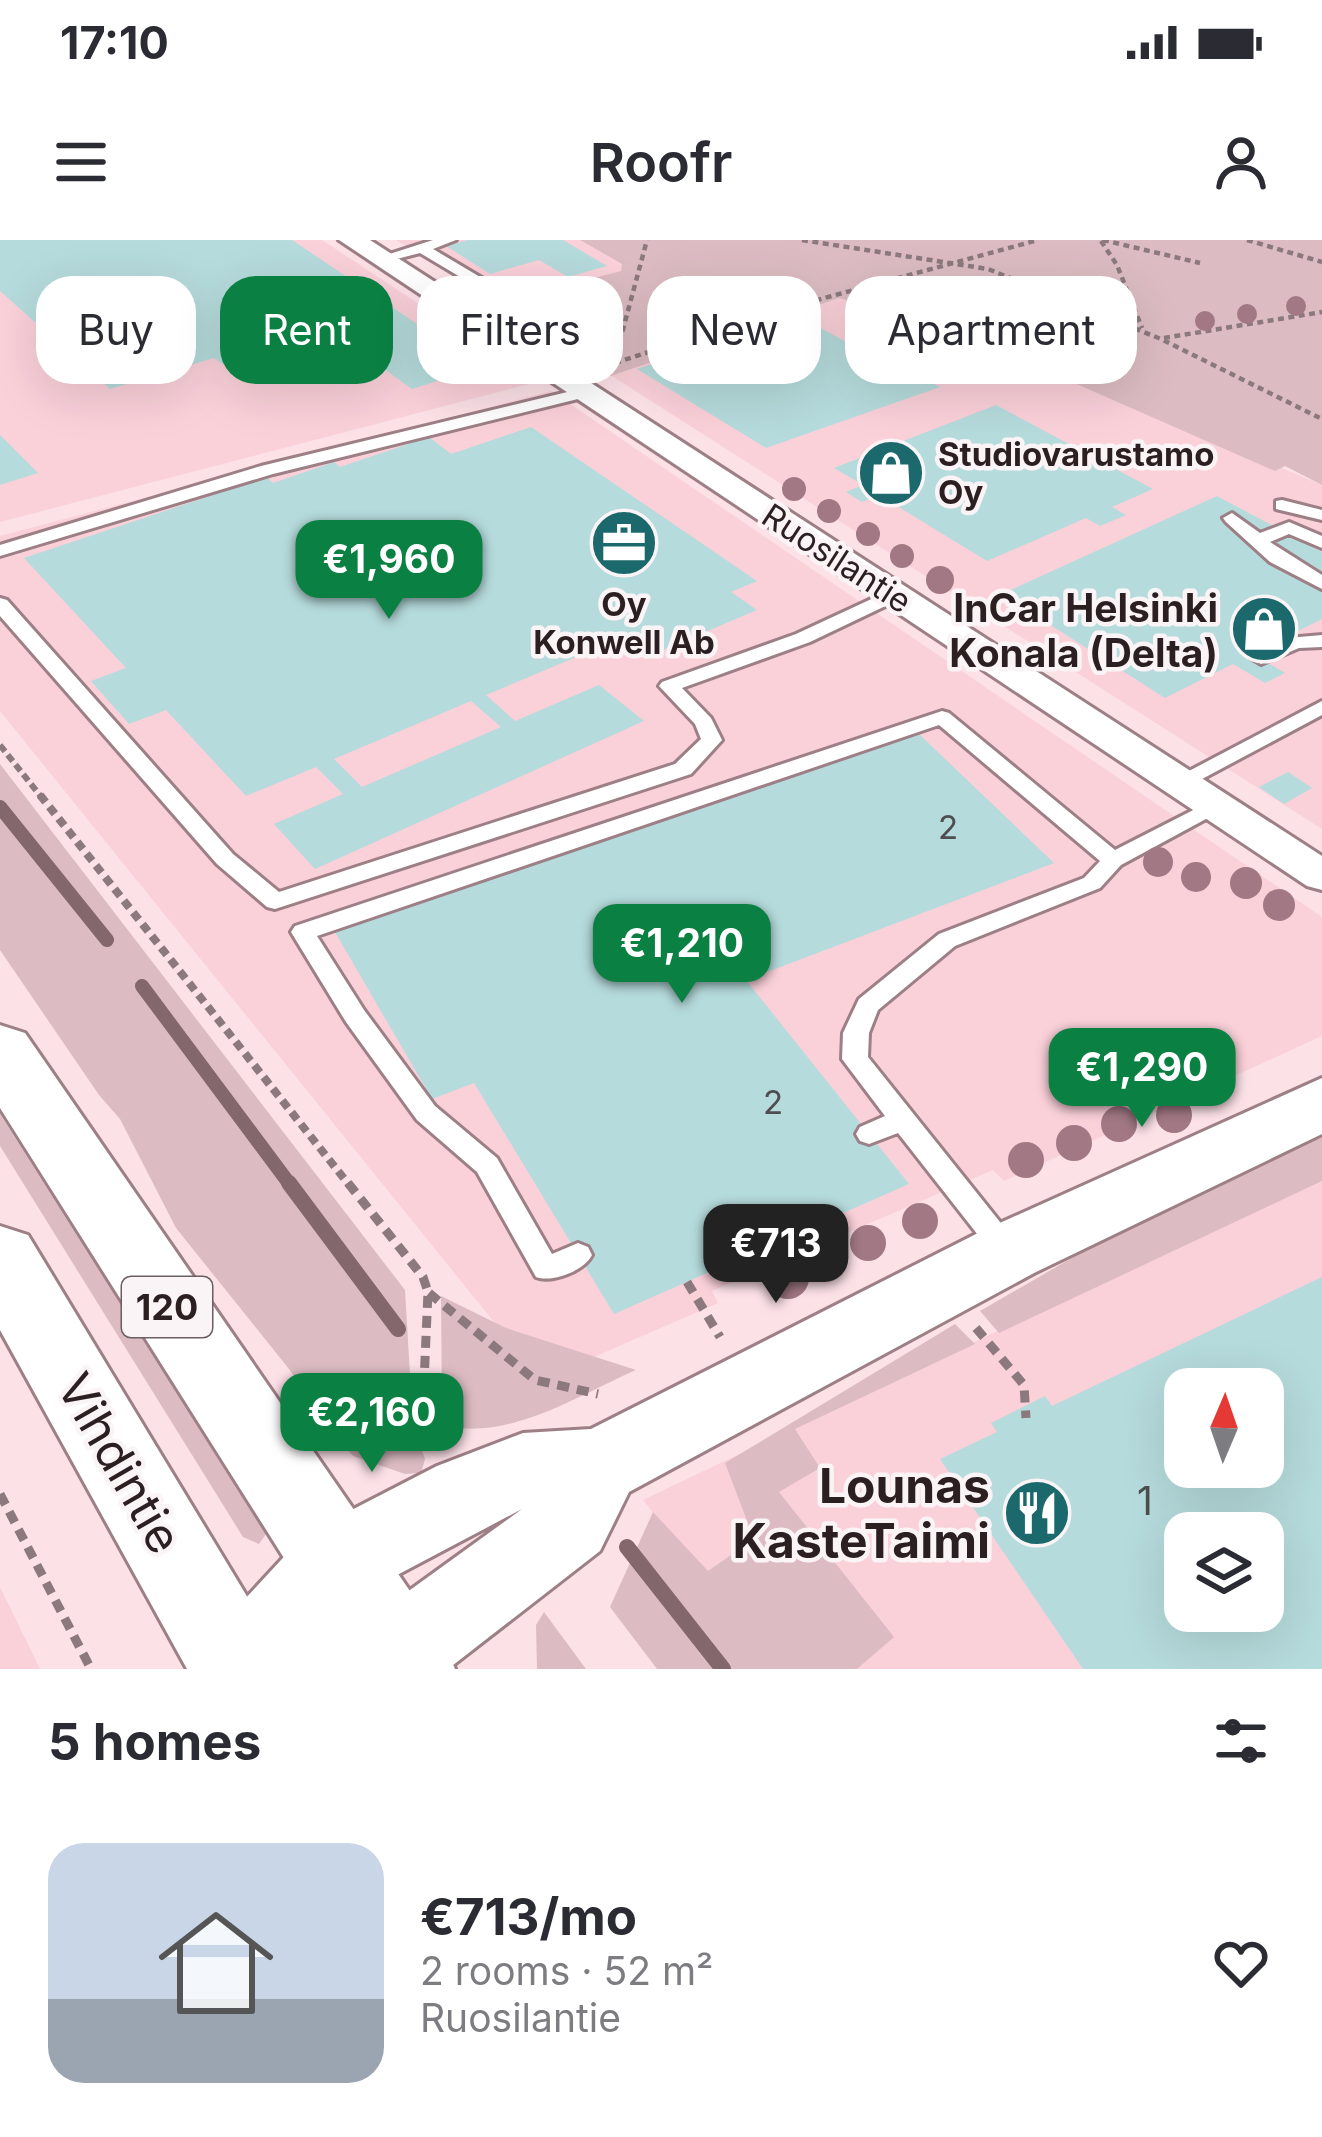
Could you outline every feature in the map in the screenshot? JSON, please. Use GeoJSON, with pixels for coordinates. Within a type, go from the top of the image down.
{"type":"FeatureCollection","features":[{"type":"Feature","properties":{"kind":"main road","name":"120"},"geometry":{"type":"LineString","coordinates":[[0,1051],[402,1661]]}},
{"type":"Feature","properties":{"kind":"main road","name":"Vihdintie"},"geometry":{"type":"LineString","coordinates":[[0,1258],[240,1669]]}},
{"type":"Feature","properties":{"kind":"street","name":"Ruosilantie"},"geometry":{"type":"LineString","coordinates":[[352,240],[417,279]]}},
{"type":"Feature","properties":{"kind":"street","name":"Ruosilantie"},"geometry":{"type":"LineString","coordinates":[[602,384],[893,595],[1322,876]]}},
{"type":"Feature","properties":{"kind":"street"},"geometry":{"type":"LineString","coordinates":[[240,1669],[335,1563],[466,1493],[1008,1252],[1322,1104]]}},
{"type":"Feature","properties":{"kind":"street"},"geometry":{"type":"LineString","coordinates":[[261,1669],[402,1661],[570,1523],[599,1430]]}},
{"type":"Feature","properties":{"kind":"lane"},"geometry":{"type":"LineString","coordinates":[[382,259],[449,240]]}},
{"type":"Feature","properties":{"kind":"lane"},"geometry":{"type":"LineString","coordinates":[[422,248],[469,276]]}},
{"type":"Feature","properties":{"kind":"lane"},"geometry":{"type":"LineString","coordinates":[[0,551],[573,384]]}},
{"type":"Feature","properties":{"kind":"lane"},"geometry":{"type":"LineString","coordinates":[[1282,505],[1322,515]]}},
{"type":"Feature","properties":{"kind":"lane"},"geometry":{"type":"LineString","coordinates":[[1232,518],[1276,558],[1322,583]]}},
{"type":"Feature","properties":{"kind":"lane"},"geometry":{"type":"LineString","coordinates":[[1258,541],[1289,527],[1322,543]]}},
{"type":"Feature","properties":{"kind":"lane"},"geometry":{"type":"LineString","coordinates":[[0,604],[225,859],[275,901],[683,770],[712,740],[704,722],[669,686],[803,638],[893,595]]}},
{"type":"Feature","properties":{"kind":"lane"},"geometry":{"type":"LineString","coordinates":[[1261,658],[1295,642],[1322,641]]}},
{"type":"Feature","properties":{"kind":"lane"},"geometry":{"type":"LineString","coordinates":[[1179,782],[1322,706]]}},
{"type":"Feature","properties":{"kind":"lane"},"geometry":{"type":"LineString","coordinates":[[578,1256],[546,1270],[487,1165],[426,1113],[355,1016],[303,932],[942,717],[1113,860]]}},
{"type":"Feature","properties":{"kind":"lane"},"geometry":{"type":"LineString","coordinates":[[1008,1252],[855,1059],[856,1033],[868,1005],[947,940],[1092,884],[1113,860],[1217,807]]}},
{"type":"Feature","properties":{"kind":"lane"},"geometry":{"type":"LineString","coordinates":[[869,1134],[902,1120]]}},
{"type":"Feature","properties":{"kind":"path"},"geometry":{"type":"LineString","coordinates":[[623,329],[647,240]]}},
{"type":"Feature","properties":{"kind":"path"},"geometry":{"type":"LineString","coordinates":[[802,240],[962,262],[1161,339],[1319,416]]}},
{"type":"Feature","properties":{"kind":"path"},"geometry":{"type":"LineString","coordinates":[[623,367],[784,309],[1038,240]]}},
{"type":"Feature","properties":{"kind":"path"},"geometry":{"type":"LineString","coordinates":[[1102,240],[1200,263]]}},
{"type":"Feature","properties":{"kind":"path"},"geometry":{"type":"LineString","coordinates":[[1102,240],[1142,328]]}},
{"type":"Feature","properties":{"kind":"path"},"geometry":{"type":"LineString","coordinates":[[1247,240],[1321,260]]}},
{"type":"Feature","properties":{"kind":"path"},"geometry":{"type":"LineString","coordinates":[[1161,339],[1322,312]]}},
{"type":"Feature","properties":{"kind":"path"},"geometry":{"type":"LineString","coordinates":[[0,745],[379,1217],[428,1292],[599,1430]]}},
{"type":"Feature","properties":{"kind":"path"},"geometry":{"type":"LineString","coordinates":[[687,1282],[720,1336]]}},
{"type":"Feature","properties":{"kind":"path"},"geometry":{"type":"LineString","coordinates":[[428,1292],[423,1406],[442,1455]]}},
{"type":"Feature","properties":{"kind":"path"},"geometry":{"type":"LineString","coordinates":[[967,1318],[1024,1385],[1027,1418]]}},
{"type":"Feature","properties":{"kind":"path"},"geometry":{"type":"LineString","coordinates":[[0,1494],[91,1669]]}},
{"type":"Feature","properties":{"kind":"shaded area"},"geometry":{"type":"Polygon","coordinates":[[[0,240],[322,240],[377,276],[220,276],[220,384],[393,384],[393,287],[417,303],[417,384],[529,384],[0,522],[0,240]]]}},
{"type":"Feature","properties":{"kind":"shaded area"},"geometry":{"type":"Polygon","coordinates":[[[396,240],[580,240],[623,264],[621,272],[606,276],[453,276],[396,240]]]}},
{"type":"Feature","properties":{"kind":"shaded area"},"geometry":{"type":"Polygon","coordinates":[[[580,240],[1322,240],[1322,485],[1285,466],[1275,471],[1077,384],[1137,384],[1137,276],[845,276],[845,300],[821,304],[821,276],[647,276],[647,364],[623,372],[623,276],[602,276],[621,271],[622,264],[580,240]]]}},
{"type":"Feature","properties":{"kind":"shaded area"},"geometry":{"type":"Polygon","coordinates":[[[845,300],[845,384],[1080,384],[1322,485],[1322,829],[623,383],[623,372],[647,364],[647,384],[821,384],[821,304],[845,300]]]}},
{"type":"Feature","properties":{"kind":"shaded area"},"geometry":{"type":"Polygon","coordinates":[[[551,391],[1322,917],[1322,1036],[1004,1181],[993,1170],[712,1291],[718,1303],[541,1380],[0,711],[0,536],[551,391]]]}},
{"type":"Feature","properties":{"kind":"shaded area"},"geometry":{"type":"Polygon","coordinates":[[[0,764],[405,1290],[413,1425],[425,1459],[421,1473],[405,1474],[353,1456],[324,1421],[289,1369],[176,1228],[120,1119],[0,950],[0,764]]]}},
{"type":"Feature","properties":{"kind":"shaded area"},"geometry":{"type":"Polygon","coordinates":[[[0,1114],[266,1534],[259,1544],[243,1537],[0,1146],[0,1114]]]}},
{"type":"Feature","properties":{"kind":"shaded area"},"geometry":{"type":"Polygon","coordinates":[[[1322,1135],[1322,1181],[999,1333],[980,1311],[1115,1233],[1322,1135]]]}},
{"type":"Feature","properties":{"kind":"shaded area"},"geometry":{"type":"Polygon","coordinates":[[[1322,1144],[1322,1669],[779,1669],[643,1500],[1176,1246],[1322,1144]]]}},
{"type":"Feature","properties":{"kind":"shaded area"},"geometry":{"type":"Polygon","coordinates":[[[441,1296],[506,1328],[636,1370],[520,1421],[471,1429],[447,1426],[442,1407],[441,1296]]]}},
{"type":"Feature","properties":{"kind":"shaded area"},"geometry":{"type":"Polygon","coordinates":[[[955,1324],[975,1344],[795,1429],[820,1468],[779,1492],[894,1637],[857,1669],[657,1669],[610,1607],[653,1512],[708,1571],[754,1539],[725,1463],[955,1324]]]}},
{"type":"Feature","properties":{"kind":"shaded area"},"geometry":{"type":"Polygon","coordinates":[[[0,1587],[40,1669],[0,1669],[0,1587]]]}},
{"type":"Feature","properties":{"kind":"shaded area"},"geometry":{"type":"Polygon","coordinates":[[[544,1612],[586,1669],[537,1669],[536,1625],[544,1612]]]}},
{"type":"Feature","properties":{"kind":"building"},"geometry":{"type":"Polygon","coordinates":[[[0,240],[292,240],[346,276],[220,276],[220,362],[214,358],[196,363],[196,276],[36,276],[36,323],[0,291],[0,240]]]}},
{"type":"Feature","properties":{"kind":"building"},"geometry":{"type":"Polygon","coordinates":[[[468,240],[563,240],[607,266],[566,276],[539,260],[490,274],[446,246],[468,240]]]}},
{"type":"Feature","properties":{"kind":"building"},"geometry":{"type":"Polygon","coordinates":[[[393,308],[417,324],[417,384],[428,384],[412,389],[393,375],[393,308]]]}},
{"type":"Feature","properties":{"kind":"building"},"geometry":{"type":"Polygon","coordinates":[[[821,328],[845,341],[845,384],[940,387],[766,448],[661,384],[821,384],[821,328]]]}},
{"type":"Feature","properties":{"kind":"building"},"geometry":{"type":"Polygon","coordinates":[[[996,405],[1153,489],[1112,507],[1126,515],[1100,526],[1086,518],[987,561],[879,495],[862,502],[846,492],[863,485],[834,468],[996,405]]]}},
{"type":"Feature","properties":{"kind":"building"},"geometry":{"type":"Polygon","coordinates":[[[531,427],[757,581],[731,592],[757,610],[651,655],[626,636],[486,695],[515,721],[599,685],[644,721],[315,869],[274,824],[343,794],[316,767],[246,796],[166,710],[129,724],[91,681],[126,668],[24,558],[267,477],[273,483],[334,462],[340,467],[429,437],[451,454],[531,427]],[[471,701],[334,759],[362,787],[501,727],[471,701]]]}},
{"type":"Feature","properties":{"kind":"building"},"geometry":{"type":"Polygon","coordinates":[[[0,435],[38,473],[0,485],[0,435]]]}},
{"type":"Feature","properties":{"kind":"building"},"geometry":{"type":"Polygon","coordinates":[[[1217,496],[1322,552],[1322,619],[1252,654],[1285,673],[1265,683],[1233,664],[1165,698],[1002,594],[1217,496]]]}},
{"type":"Feature","properties":{"kind":"building"},"geometry":{"type":"Polygon","coordinates":[[[919,734],[1054,863],[746,980],[909,1184],[614,1314],[474,1083],[432,1099],[335,932],[919,734]]]}},
{"type":"Feature","properties":{"kind":"building"},"geometry":{"type":"Polygon","coordinates":[[[1288,772],[1312,788],[1284,804],[1259,787],[1288,772]]]}},
{"type":"Feature","properties":{"kind":"building"},"geometry":{"type":"Polygon","coordinates":[[[1322,1277],[1322,1669],[1083,1669],[940,1459],[997,1432],[991,1423],[1045,1396],[1052,1406],[1322,1277]]]}},
{"type":"Feature","properties":{"kind":"waterway"},"geometry":{"type":"LineString","coordinates":[[0,807],[107,940]]}},
{"type":"Feature","properties":{"kind":"waterway"},"geometry":{"type":"LineString","coordinates":[[142,986],[291,1186]]}},
{"type":"Feature","properties":{"kind":"waterway"},"geometry":{"type":"LineString","coordinates":[[289,1183],[398,1329]]}},
{"type":"Feature","properties":{"kind":"waterway"},"geometry":{"type":"LineString","coordinates":[[627,1547],[723,1669]]}},
{"type":"Feature","properties":{"kind":"place","name":"Studiovarustamo Oy"},"geometry":{"type":"Point","coordinates":[891,473]}},
{"type":"Feature","properties":{"kind":"place","name":"Oy Konwell Ab"},"geometry":{"type":"Point","coordinates":[624,543]}},
{"type":"Feature","properties":{"kind":"place","name":"InCar Helsinki Konala (Delta)"},"geometry":{"type":"Point","coordinates":[1264,629]}},
{"type":"Feature","properties":{"kind":"place","name":"Lounas KasteTaimi"},"geometry":{"type":"Point","coordinates":[1037,1513]}}]}
